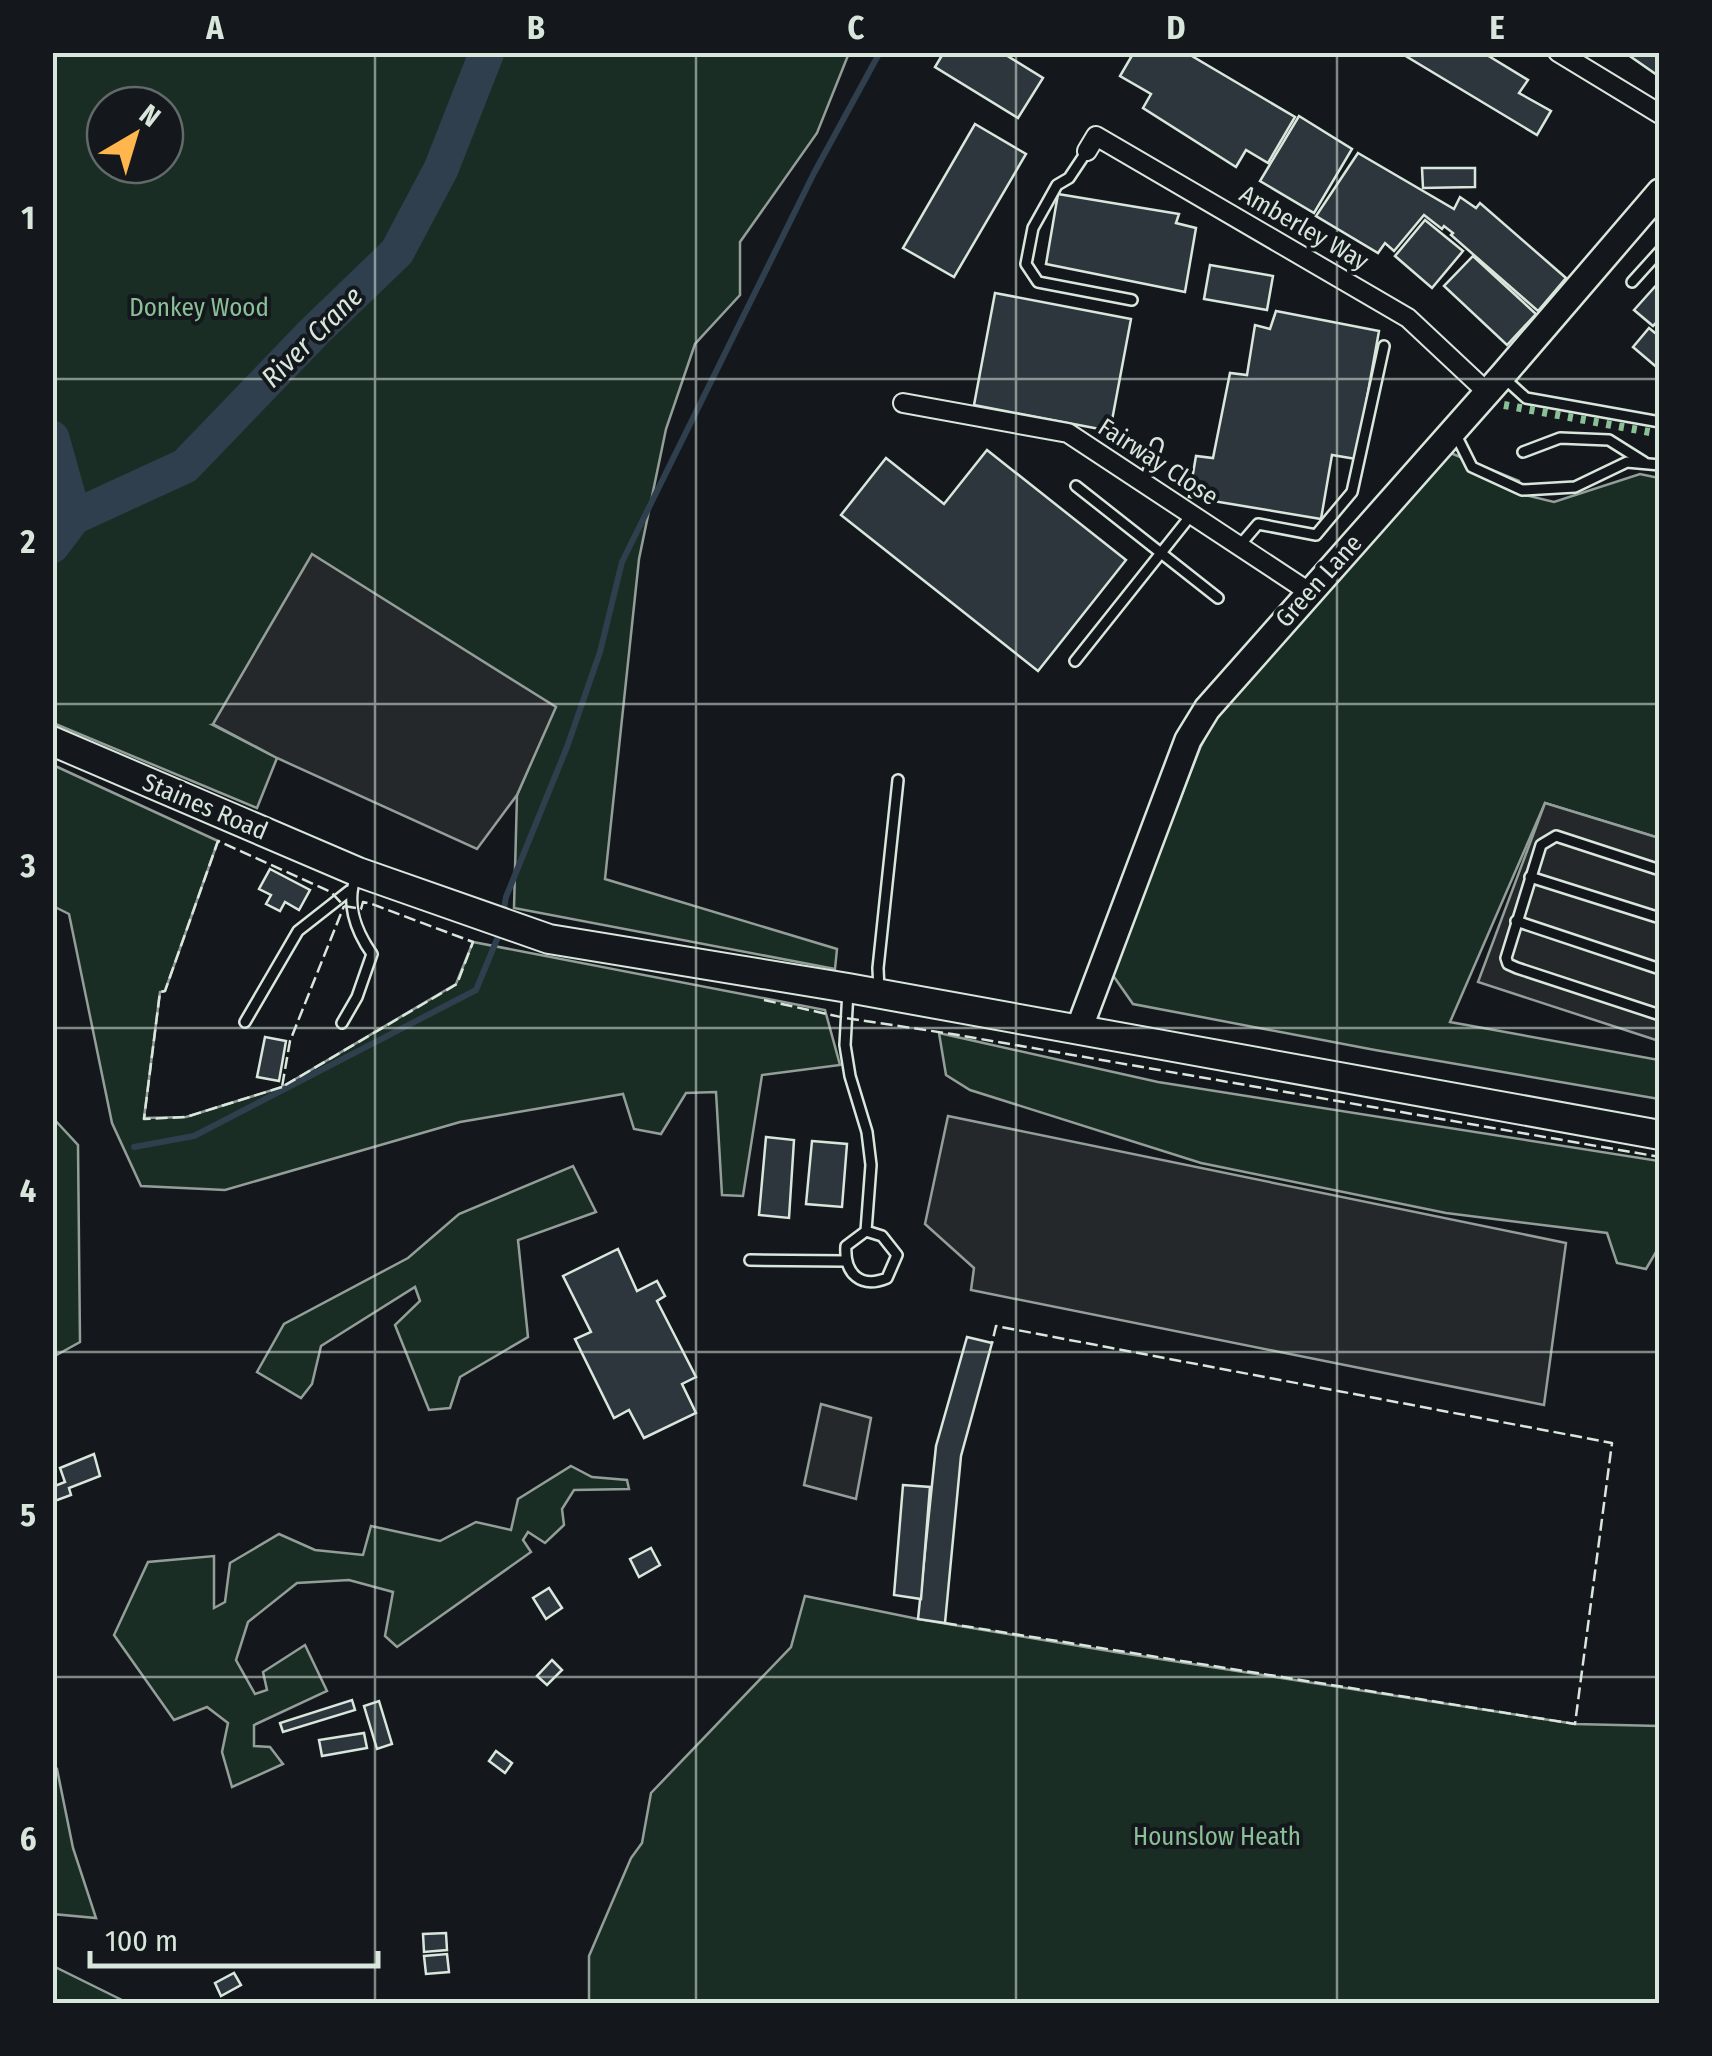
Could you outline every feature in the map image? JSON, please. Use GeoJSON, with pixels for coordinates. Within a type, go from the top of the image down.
{"type":"FeatureCollection","features":[{"type":"Feature","properties":{"kind":"main road","name":"Staines Road"},"geometry":{"type":"LineString","coordinates":[[52,741],[353,881],[549,938],[1660,1135]]}},
{"type":"Feature","properties":{"kind":"street"},"geometry":{"type":"LineString","coordinates":[[1558,52],[1660,114]]}},
{"type":"Feature","properties":{"kind":"street","name":"Amberley Way"},"geometry":{"type":"LineString","coordinates":[[1086,152],[1096,136],[1408,318],[1495,384]]}},
{"type":"Feature","properties":{"kind":"street","name":"Green Lane"},"geometry":{"type":"LineString","coordinates":[[1079,1030],[1188,740],[1207,709],[1660,192]]}},
{"type":"Feature","properties":{"kind":"street","name":"Fairway Close"},"geometry":{"type":"LineString","coordinates":[[903,403],[1068,433],[1309,592]]}},
{"type":"Feature","properties":{"kind":"lane"},"geometry":{"type":"LineString","coordinates":[[1086,152],[1069,178],[1057,185],[1041,214],[1026,264],[1038,282],[1132,300]]}},
{"type":"Feature","properties":{"kind":"lane"},"geometry":{"type":"LineString","coordinates":[[1632,282],[1660,251]]}},
{"type":"Feature","properties":{"kind":"lane"},"geometry":{"type":"LineString","coordinates":[[1240,545],[1258,524],[1316,535],[1347,502],[1384,346]]}},
{"type":"Feature","properties":{"kind":"lane"},"geometry":{"type":"LineString","coordinates":[[1495,384],[1526,398],[1660,422]]}},
{"type":"Feature","properties":{"kind":"lane"},"geometry":{"type":"LineString","coordinates":[[1454,430],[1472,467],[1522,490],[1575,487],[1627,462],[1660,465]]}},
{"type":"Feature","properties":{"kind":"lane"},"geometry":{"type":"LineString","coordinates":[[1523,452],[1560,438],[1609,440],[1646,464]]}},
{"type":"Feature","properties":{"kind":"lane"},"geometry":{"type":"LineString","coordinates":[[1144,484],[1158,444]]}},
{"type":"Feature","properties":{"kind":"lane"},"geometry":{"type":"LineString","coordinates":[[1076,486],[1218,598]]}},
{"type":"Feature","properties":{"kind":"lane"},"geometry":{"type":"LineString","coordinates":[[1075,661],[1192,514]]}},
{"type":"Feature","properties":{"kind":"lane"},"geometry":{"type":"LineString","coordinates":[[880,994],[878,968],[898,780]]}},
{"type":"Feature","properties":{"kind":"lane"},"geometry":{"type":"LineString","coordinates":[[1660,870],[1556,836],[1541,845],[1506,958],[1508,964],[1660,1015]]}},
{"type":"Feature","properties":{"kind":"lane"},"geometry":{"type":"LineString","coordinates":[[1530,877],[1660,918]]}},
{"type":"Feature","properties":{"kind":"lane"},"geometry":{"type":"LineString","coordinates":[[245,1022],[298,931],[353,881]]}},
{"type":"Feature","properties":{"kind":"lane"},"geometry":{"type":"LineString","coordinates":[[342,1023],[357,997],[372,954],[361,938],[353,881]]}},
{"type":"Feature","properties":{"kind":"lane"},"geometry":{"type":"LineString","coordinates":[[1516,921],[1660,969]]}},
{"type":"Feature","properties":{"kind":"lane"},"geometry":{"type":"LineString","coordinates":[[848,988],[845,1045],[850,1076],[868,1132],[871,1165],[866,1231],[846,1246],[845,1261],[851,1274],[863,1283],[887,1278],[897,1255],[882,1236],[866,1231]]}},
{"type":"Feature","properties":{"kind":"lane"},"geometry":{"type":"LineString","coordinates":[[750,1260],[845,1261]]}},
{"type":"Feature","properties":{"kind":"green space","name":"Donkey Wood"},"geometry":{"type":"Polygon","coordinates":[[[52,53],[849,53],[817,133],[740,242],[740,295],[695,344],[666,429],[639,559],[605,879],[837,949],[835,969],[514,908],[517,795],[555,707],[213,725],[277,758],[257,808],[53,723],[52,53]]]}},
{"type":"Feature","properties":{"kind":"green space"},"geometry":{"type":"Polygon","coordinates":[[[1448,452],[1519,481],[1521,494],[1554,502],[1640,474],[1659,478],[1659,838],[1545,803],[1450,1022],[1659,1060],[1659,1099],[1133,1004],[1112,974],[1200,748],[1226,698],[1448,452]]]}},
{"type":"Feature","properties":{"kind":"green space"},"geometry":{"type":"Polygon","coordinates":[[[53,765],[218,841],[165,991],[160,992],[144,1118],[186,1117],[282,1087],[456,984],[473,942],[825,1010],[840,1065],[762,1075],[743,1196],[722,1195],[716,1092],[686,1093],[661,1134],[634,1129],[623,1094],[460,1122],[225,1190],[141,1186],[112,1123],[69,914],[53,906],[53,765]]]}},
{"type":"Feature","properties":{"kind":"green space"},"geometry":{"type":"Polygon","coordinates":[[[939,1033],[1158,1082],[1659,1161],[1659,1247],[1646,1269],[1617,1263],[1607,1233],[1446,1213],[1201,1163],[970,1090],[946,1075],[939,1033]]]}},
{"type":"Feature","properties":{"kind":"green space"},"geometry":{"type":"Polygon","coordinates":[[[53,1118],[78,1145],[80,1342],[53,1357],[53,1118]]]}},
{"type":"Feature","properties":{"kind":"green space"},"geometry":{"type":"Polygon","coordinates":[[[573,1166],[596,1212],[518,1240],[528,1337],[460,1377],[450,1408],[429,1410],[395,1325],[420,1301],[415,1287],[321,1346],[312,1384],[301,1398],[257,1372],[284,1324],[408,1258],[459,1214],[573,1166]]]}},
{"type":"Feature","properties":{"kind":"green space"},"geometry":{"type":"Polygon","coordinates":[[[571,1466],[592,1477],[627,1480],[629,1489],[574,1490],[562,1509],[564,1525],[545,1543],[528,1532],[523,1540],[531,1552],[397,1647],[385,1636],[393,1592],[349,1580],[297,1583],[248,1622],[236,1660],[255,1694],[267,1690],[263,1672],[305,1645],[327,1691],[254,1725],[254,1746],[270,1747],[283,1764],[232,1787],[222,1752],[228,1723],[207,1707],[174,1720],[114,1635],[148,1562],[214,1556],[214,1608],[225,1602],[230,1563],[279,1534],[315,1550],[363,1555],[371,1526],[440,1541],[476,1522],[511,1530],[518,1499],[571,1466]]]}},
{"type":"Feature","properties":{"kind":"green space","name":"Hounslow Heath"},"geometry":{"type":"Polygon","coordinates":[[[805,1596],[1115,1652],[1575,1724],[1659,1726],[1659,2003],[589,2004],[589,1956],[631,1858],[642,1843],[651,1793],[791,1647],[805,1596]]]}},
{"type":"Feature","properties":{"kind":"green space"},"geometry":{"type":"Polygon","coordinates":[[[57,1769],[73,1848],[96,1918],[53,1914],[52,1770],[57,1769]]]}},
{"type":"Feature","properties":{"kind":"green space"},"geometry":{"type":"Polygon","coordinates":[[[53,1966],[128,2003],[53,2003],[53,1966]]]}},
{"type":"Feature","properties":{"kind":"shaded area"},"geometry":{"type":"Polygon","coordinates":[[[312,554],[556,707],[517,795],[477,849],[277,758],[213,724],[312,554]]]}},
{"type":"Feature","properties":{"kind":"shaded area"},"geometry":{"type":"Polygon","coordinates":[[[1545,803],[1659,838],[1659,1041],[1478,982],[1545,803]]]}},
{"type":"Feature","properties":{"kind":"shaded area"},"geometry":{"type":"Polygon","coordinates":[[[948,1116],[1566,1243],[1544,1405],[971,1290],[974,1268],[925,1224],[948,1116]]]}},
{"type":"Feature","properties":{"kind":"shaded area"},"geometry":{"type":"Polygon","coordinates":[[[821,1404],[871,1418],[856,1499],[804,1485],[821,1404]]]}},
{"type":"Feature","properties":{"kind":"building"},"geometry":{"type":"Polygon","coordinates":[[[944,52],[1001,52],[1043,78],[1018,118],[935,67],[944,52]]]}},
{"type":"Feature","properties":{"kind":"building"},"geometry":{"type":"Polygon","coordinates":[[[1134,52],[1185,52],[1295,117],[1268,163],[1246,150],[1236,167],[1143,108],[1151,94],[1120,76],[1134,52]]]}},
{"type":"Feature","properties":{"kind":"building"},"geometry":{"type":"Polygon","coordinates":[[[1399,52],[1482,52],[1528,80],[1519,93],[1551,111],[1537,135],[1399,52]]]}},
{"type":"Feature","properties":{"kind":"building"},"geometry":{"type":"Polygon","coordinates":[[[1624,52],[1660,52],[1660,77],[1624,52]]]}},
{"type":"Feature","properties":{"kind":"building"},"geometry":{"type":"Polygon","coordinates":[[[1299,116],[1352,149],[1314,213],[1260,181],[1299,116]]]}},
{"type":"Feature","properties":{"kind":"building"},"geometry":{"type":"Polygon","coordinates":[[[975,124],[1026,154],[954,277],[903,248],[975,124]]]}},
{"type":"Feature","properties":{"kind":"building"},"geometry":{"type":"Polygon","coordinates":[[[1358,153],[1454,209],[1460,197],[1476,208],[1480,203],[1566,278],[1538,311],[1453,233],[1424,215],[1394,251],[1385,243],[1378,253],[1316,216],[1358,153]]]}},
{"type":"Feature","properties":{"kind":"building"},"geometry":{"type":"Polygon","coordinates":[[[1422,168],[1475,168],[1475,187],[1423,188],[1422,168]]]}},
{"type":"Feature","properties":{"kind":"building"},"geometry":{"type":"Polygon","coordinates":[[[1058,194],[1179,214],[1176,223],[1196,228],[1185,292],[1046,264],[1058,194]]]}},
{"type":"Feature","properties":{"kind":"building"},"geometry":{"type":"Polygon","coordinates":[[[1425,220],[1463,251],[1432,288],[1395,256],[1425,220]]]}},
{"type":"Feature","properties":{"kind":"building"},"geometry":{"type":"Polygon","coordinates":[[[1473,256],[1536,314],[1507,345],[1444,286],[1473,256]]]}},
{"type":"Feature","properties":{"kind":"building"},"geometry":{"type":"Polygon","coordinates":[[[1210,265],[1273,276],[1267,310],[1204,299],[1210,265]]]}},
{"type":"Feature","properties":{"kind":"building"},"geometry":{"type":"Polygon","coordinates":[[[1660,281],[1660,319],[1653,326],[1634,310],[1660,281]]]}},
{"type":"Feature","properties":{"kind":"building"},"geometry":{"type":"Polygon","coordinates":[[[995,293],[1131,319],[1110,431],[974,405],[995,293]]]}},
{"type":"Feature","properties":{"kind":"building"},"geometry":{"type":"Polygon","coordinates":[[[1276,311],[1379,331],[1356,459],[1332,455],[1321,519],[1189,497],[1196,456],[1213,458],[1230,373],[1247,375],[1255,325],[1270,329],[1276,311]]]}},
{"type":"Feature","properties":{"kind":"building"},"geometry":{"type":"Polygon","coordinates":[[[1649,328],[1660,337],[1660,370],[1633,347],[1649,328]]]}},
{"type":"Feature","properties":{"kind":"building"},"geometry":{"type":"Polygon","coordinates":[[[987,450],[1126,560],[1038,671],[841,515],[886,458],[944,504],[987,450]]]}},
{"type":"Feature","properties":{"kind":"building"},"geometry":{"type":"Polygon","coordinates":[[[270,869],[310,890],[299,910],[285,902],[280,911],[266,904],[271,895],[259,889],[270,869]]]}},
{"type":"Feature","properties":{"kind":"building"},"geometry":{"type":"Polygon","coordinates":[[[265,1037],[286,1041],[279,1081],[257,1077],[265,1037]]]}},
{"type":"Feature","properties":{"kind":"building"},"geometry":{"type":"Polygon","coordinates":[[[766,1137],[794,1140],[789,1218],[759,1215],[766,1137]]]}},
{"type":"Feature","properties":{"kind":"building"},"geometry":{"type":"Polygon","coordinates":[[[812,1141],[847,1144],[842,1207],[806,1204],[812,1141]]]}},
{"type":"Feature","properties":{"kind":"building"},"geometry":{"type":"Polygon","coordinates":[[[618,1249],[637,1291],[657,1281],[665,1296],[657,1301],[696,1377],[682,1384],[696,1413],[644,1438],[629,1410],[614,1418],[575,1339],[591,1332],[563,1276],[618,1249]]]}},
{"type":"Feature","properties":{"kind":"building"},"geometry":{"type":"Polygon","coordinates":[[[967,1337],[992,1343],[961,1456],[945,1623],[918,1619],[936,1446],[967,1337]]]}},
{"type":"Feature","properties":{"kind":"building"},"geometry":{"type":"Polygon","coordinates":[[[94,1454],[100,1476],[69,1488],[71,1495],[52,1502],[52,1487],[65,1482],[60,1468],[94,1454]]]}},
{"type":"Feature","properties":{"kind":"building"},"geometry":{"type":"Polygon","coordinates":[[[903,1485],[930,1487],[921,1599],[894,1595],[903,1485]]]}},
{"type":"Feature","properties":{"kind":"building"},"geometry":{"type":"Polygon","coordinates":[[[651,1548],[660,1565],[639,1577],[630,1559],[651,1548]]]}},
{"type":"Feature","properties":{"kind":"building"},"geometry":{"type":"Polygon","coordinates":[[[549,1588],[562,1608],[546,1619],[533,1598],[549,1588]]]}},
{"type":"Feature","properties":{"kind":"building"},"geometry":{"type":"Polygon","coordinates":[[[552,1660],[562,1670],[547,1685],[537,1676],[552,1660]]]}},
{"type":"Feature","properties":{"kind":"building"},"geometry":{"type":"Polygon","coordinates":[[[352,1700],[355,1710],[283,1732],[280,1723],[352,1700]]]}},
{"type":"Feature","properties":{"kind":"building"},"geometry":{"type":"Polygon","coordinates":[[[379,1701],[392,1744],[377,1749],[364,1706],[379,1701]]]}},
{"type":"Feature","properties":{"kind":"building"},"geometry":{"type":"Polygon","coordinates":[[[364,1733],[367,1748],[322,1756],[319,1740],[364,1733]]]}},
{"type":"Feature","properties":{"kind":"building"},"geometry":{"type":"Polygon","coordinates":[[[496,1751],[512,1763],[505,1773],[489,1761],[496,1751]]]}},
{"type":"Feature","properties":{"kind":"building"},"geometry":{"type":"Polygon","coordinates":[[[446,1933],[447,1950],[424,1952],[423,1934],[446,1933]]]}},
{"type":"Feature","properties":{"kind":"building"},"geometry":{"type":"Polygon","coordinates":[[[447,1954],[449,1972],[426,1974],[424,1956],[447,1954]]]}},
{"type":"Feature","properties":{"kind":"building"},"geometry":{"type":"Polygon","coordinates":[[[234,1973],[241,1985],[221,1996],[215,1983],[234,1973]]]}},
{"type":"Feature","properties":{"kind":"waterway","name":"River Crane"},"geometry":{"type":"LineString","coordinates":[[52,546],[74,517],[185,466],[397,252],[441,169],[487,52]]}},
{"type":"Feature","properties":{"kind":"waterway"},"geometry":{"type":"LineString","coordinates":[[503,914],[506,897],[567,747],[600,652],[622,562],[814,173],[880,52]]}},
{"type":"Feature","properties":{"kind":"waterway"},"geometry":{"type":"LineString","coordinates":[[52,438],[74,517]]}},
{"type":"Feature","properties":{"kind":"waterway"},"geometry":{"type":"LineString","coordinates":[[134,1147],[194,1136],[476,990],[500,932]]}},
{"type":"Feature","properties":{"kind":"hedge"},"geometry":{"type":"LineString","coordinates":[[1504,405],[1660,434]]}},
{"type":"Feature","properties":{"kind":"fence"},"geometry":{"type":"LineString","coordinates":[[282,1087],[186,1117],[144,1119],[160,992],[165,991],[218,841],[331,892],[344,906],[361,909],[363,902],[372,904],[473,942],[457,984],[282,1087],[290,1041],[344,906]]}},
{"type":"Feature","properties":{"kind":"fence"},"geometry":{"type":"LineString","coordinates":[[764,1000],[845,1018],[1660,1157]]}},
{"type":"Feature","properties":{"kind":"fence"},"geometry":{"type":"LineString","coordinates":[[945,1623],[1575,1724],[1612,1443],[996,1326],[992,1343]]}}]}
